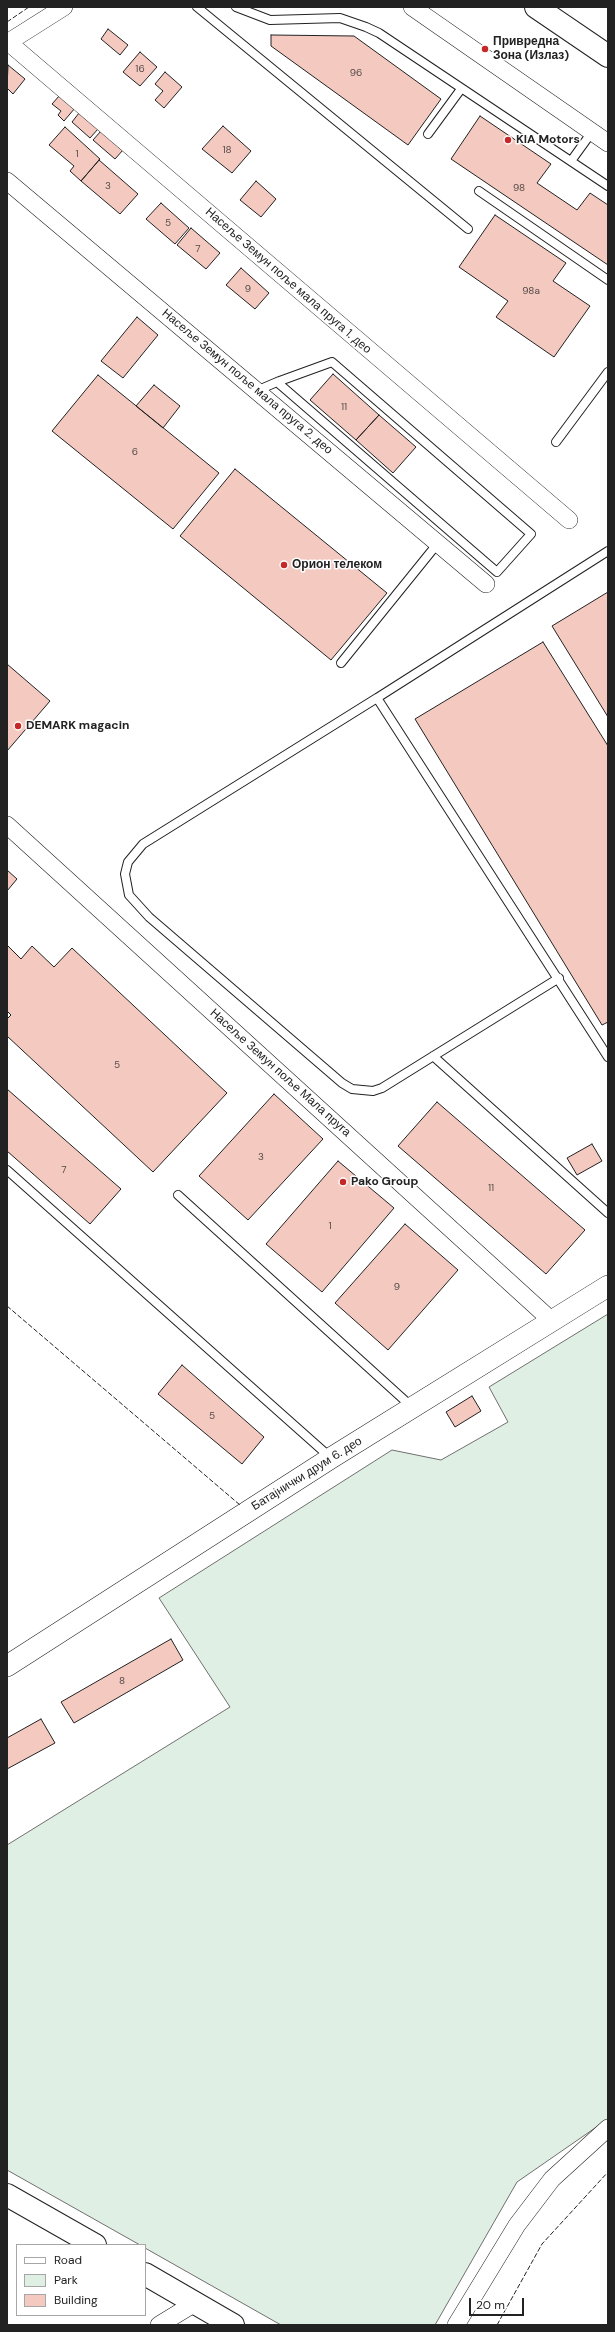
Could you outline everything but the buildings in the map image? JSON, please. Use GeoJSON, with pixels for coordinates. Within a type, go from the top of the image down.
{"type":"FeatureCollection","features":[{"type":"Feature","properties":{"kind":"main road"},"geometry":{"type":"LineString","coordinates":[[536,7],[608,56]]}},
{"type":"Feature","properties":{"kind":"main road"},"geometry":{"type":"LineString","coordinates":[[7,2195],[93,2244]]}},
{"type":"Feature","properties":{"kind":"main road"},"geometry":{"type":"LineString","coordinates":[[146,2275],[233,2325]]}},
{"type":"Feature","properties":{"kind":"street"},"geometry":{"type":"LineString","coordinates":[[8,42],[64,7]]}},
{"type":"Feature","properties":{"kind":"street"},"geometry":{"type":"LineString","coordinates":[[412,7],[608,143]]}},
{"type":"Feature","properties":{"kind":"street","name":"Насеље Земун поље мала пруга 1. део"},"geometry":{"type":"LineString","coordinates":[[8,42],[569,520]]}},
{"type":"Feature","properties":{"kind":"street","name":"Насеље Земун поље мала пруга 2. део"},"geometry":{"type":"LineString","coordinates":[[7,181],[486,584]]}},
{"type":"Feature","properties":{"kind":"street","name":"Насеље Земун поље Мала пруга"},"geometry":{"type":"LineString","coordinates":[[7,825],[552,1320]]}},
{"type":"Feature","properties":{"kind":"street","name":"Батајнички друм 6. део"},"geometry":{"type":"LineString","coordinates":[[7,1666],[331,1458],[608,1286]]}},
{"type":"Feature","properties":{"kind":"street"},"geometry":{"type":"LineString","coordinates":[[456,2325],[517,2225],[552,2179],[608,2128]]}},
{"type":"Feature","properties":{"kind":"street"},"geometry":{"type":"LineString","coordinates":[[159,2325],[195,2302]]}},
{"type":"Feature","properties":{"kind":"lane"},"geometry":{"type":"LineString","coordinates":[[197,7],[468,229]]}},
{"type":"Feature","properties":{"kind":"lane"},"geometry":{"type":"LineString","coordinates":[[236,7],[270,20],[340,18],[355,21],[379,33],[608,186]]}},
{"type":"Feature","properties":{"kind":"lane"},"geometry":{"type":"LineString","coordinates":[[428,134],[461,89]]}},
{"type":"Feature","properties":{"kind":"lane"},"geometry":{"type":"LineString","coordinates":[[571,161],[592,132]]}},
{"type":"Feature","properties":{"kind":"lane"},"geometry":{"type":"LineString","coordinates":[[479,191],[608,280]]}},
{"type":"Feature","properties":{"kind":"lane"},"geometry":{"type":"LineString","coordinates":[[256,390],[332,362],[531,534],[497,572],[278,382]]}},
{"type":"Feature","properties":{"kind":"lane"},"geometry":{"type":"LineString","coordinates":[[556,442],[608,372]]}},
{"type":"Feature","properties":{"kind":"lane"},"geometry":{"type":"LineString","coordinates":[[341,663],[438,543]]}},
{"type":"Feature","properties":{"kind":"lane"},"geometry":{"type":"LineString","coordinates":[[559,978],[382,1088],[373,1091],[352,1089],[342,1083],[149,917],[129,895],[126,886],[125,874],[128,862],[143,844],[377,698],[608,551]]}},
{"type":"Feature","properties":{"kind":"lane"},"geometry":{"type":"LineString","coordinates":[[377,698],[559,978],[608,1057]]}},
{"type":"Feature","properties":{"kind":"lane"},"geometry":{"type":"LineString","coordinates":[[433,1056],[608,1213]]}},
{"type":"Feature","properties":{"kind":"lane"},"geometry":{"type":"LineString","coordinates":[[7,1170],[331,1458]]}},
{"type":"Feature","properties":{"kind":"lane"},"geometry":{"type":"LineString","coordinates":[[178,1195],[413,1407]]}},
{"type":"Feature","properties":{"kind":"green space"},"geometry":{"type":"Polygon","coordinates":[[[608,1314],[608,2119],[517,2182],[435,2325],[281,2325],[146,2249],[146,2244],[138,2244],[7,2170],[7,1845],[230,1707],[159,1598],[392,1450],[441,1460],[508,1422],[489,1387],[608,1314]]]}},
{"type":"Feature","properties":{"kind":"fence"},"geometry":{"type":"LineString","coordinates":[[7,22],[29,7]]}},
{"type":"Feature","properties":{"kind":"fence"},"geometry":{"type":"LineString","coordinates":[[7,1306],[240,1505]]}},
{"type":"Feature","properties":{"kind":"fence"},"geometry":{"type":"LineString","coordinates":[[497,2325],[542,2244],[608,2172]]}},
{"type":"Feature","properties":{"kind":"place","name":"Привредна Зона (Излаз)"},"geometry":{"type":"Point","coordinates":[485,49]}},
{"type":"Feature","properties":{"kind":"place","name":"KIA Motors"},"geometry":{"type":"Point","coordinates":[508,140]}},
{"type":"Feature","properties":{"kind":"place","name":"Орион телеком"},"geometry":{"type":"Point","coordinates":[284,565]}},
{"type":"Feature","properties":{"kind":"place","name":"DEMARK magacin"},"geometry":{"type":"Point","coordinates":[18,726]}},
{"type":"Feature","properties":{"kind":"place","name":"Pako Group"},"geometry":{"type":"Point","coordinates":[343,1182]}}]}
